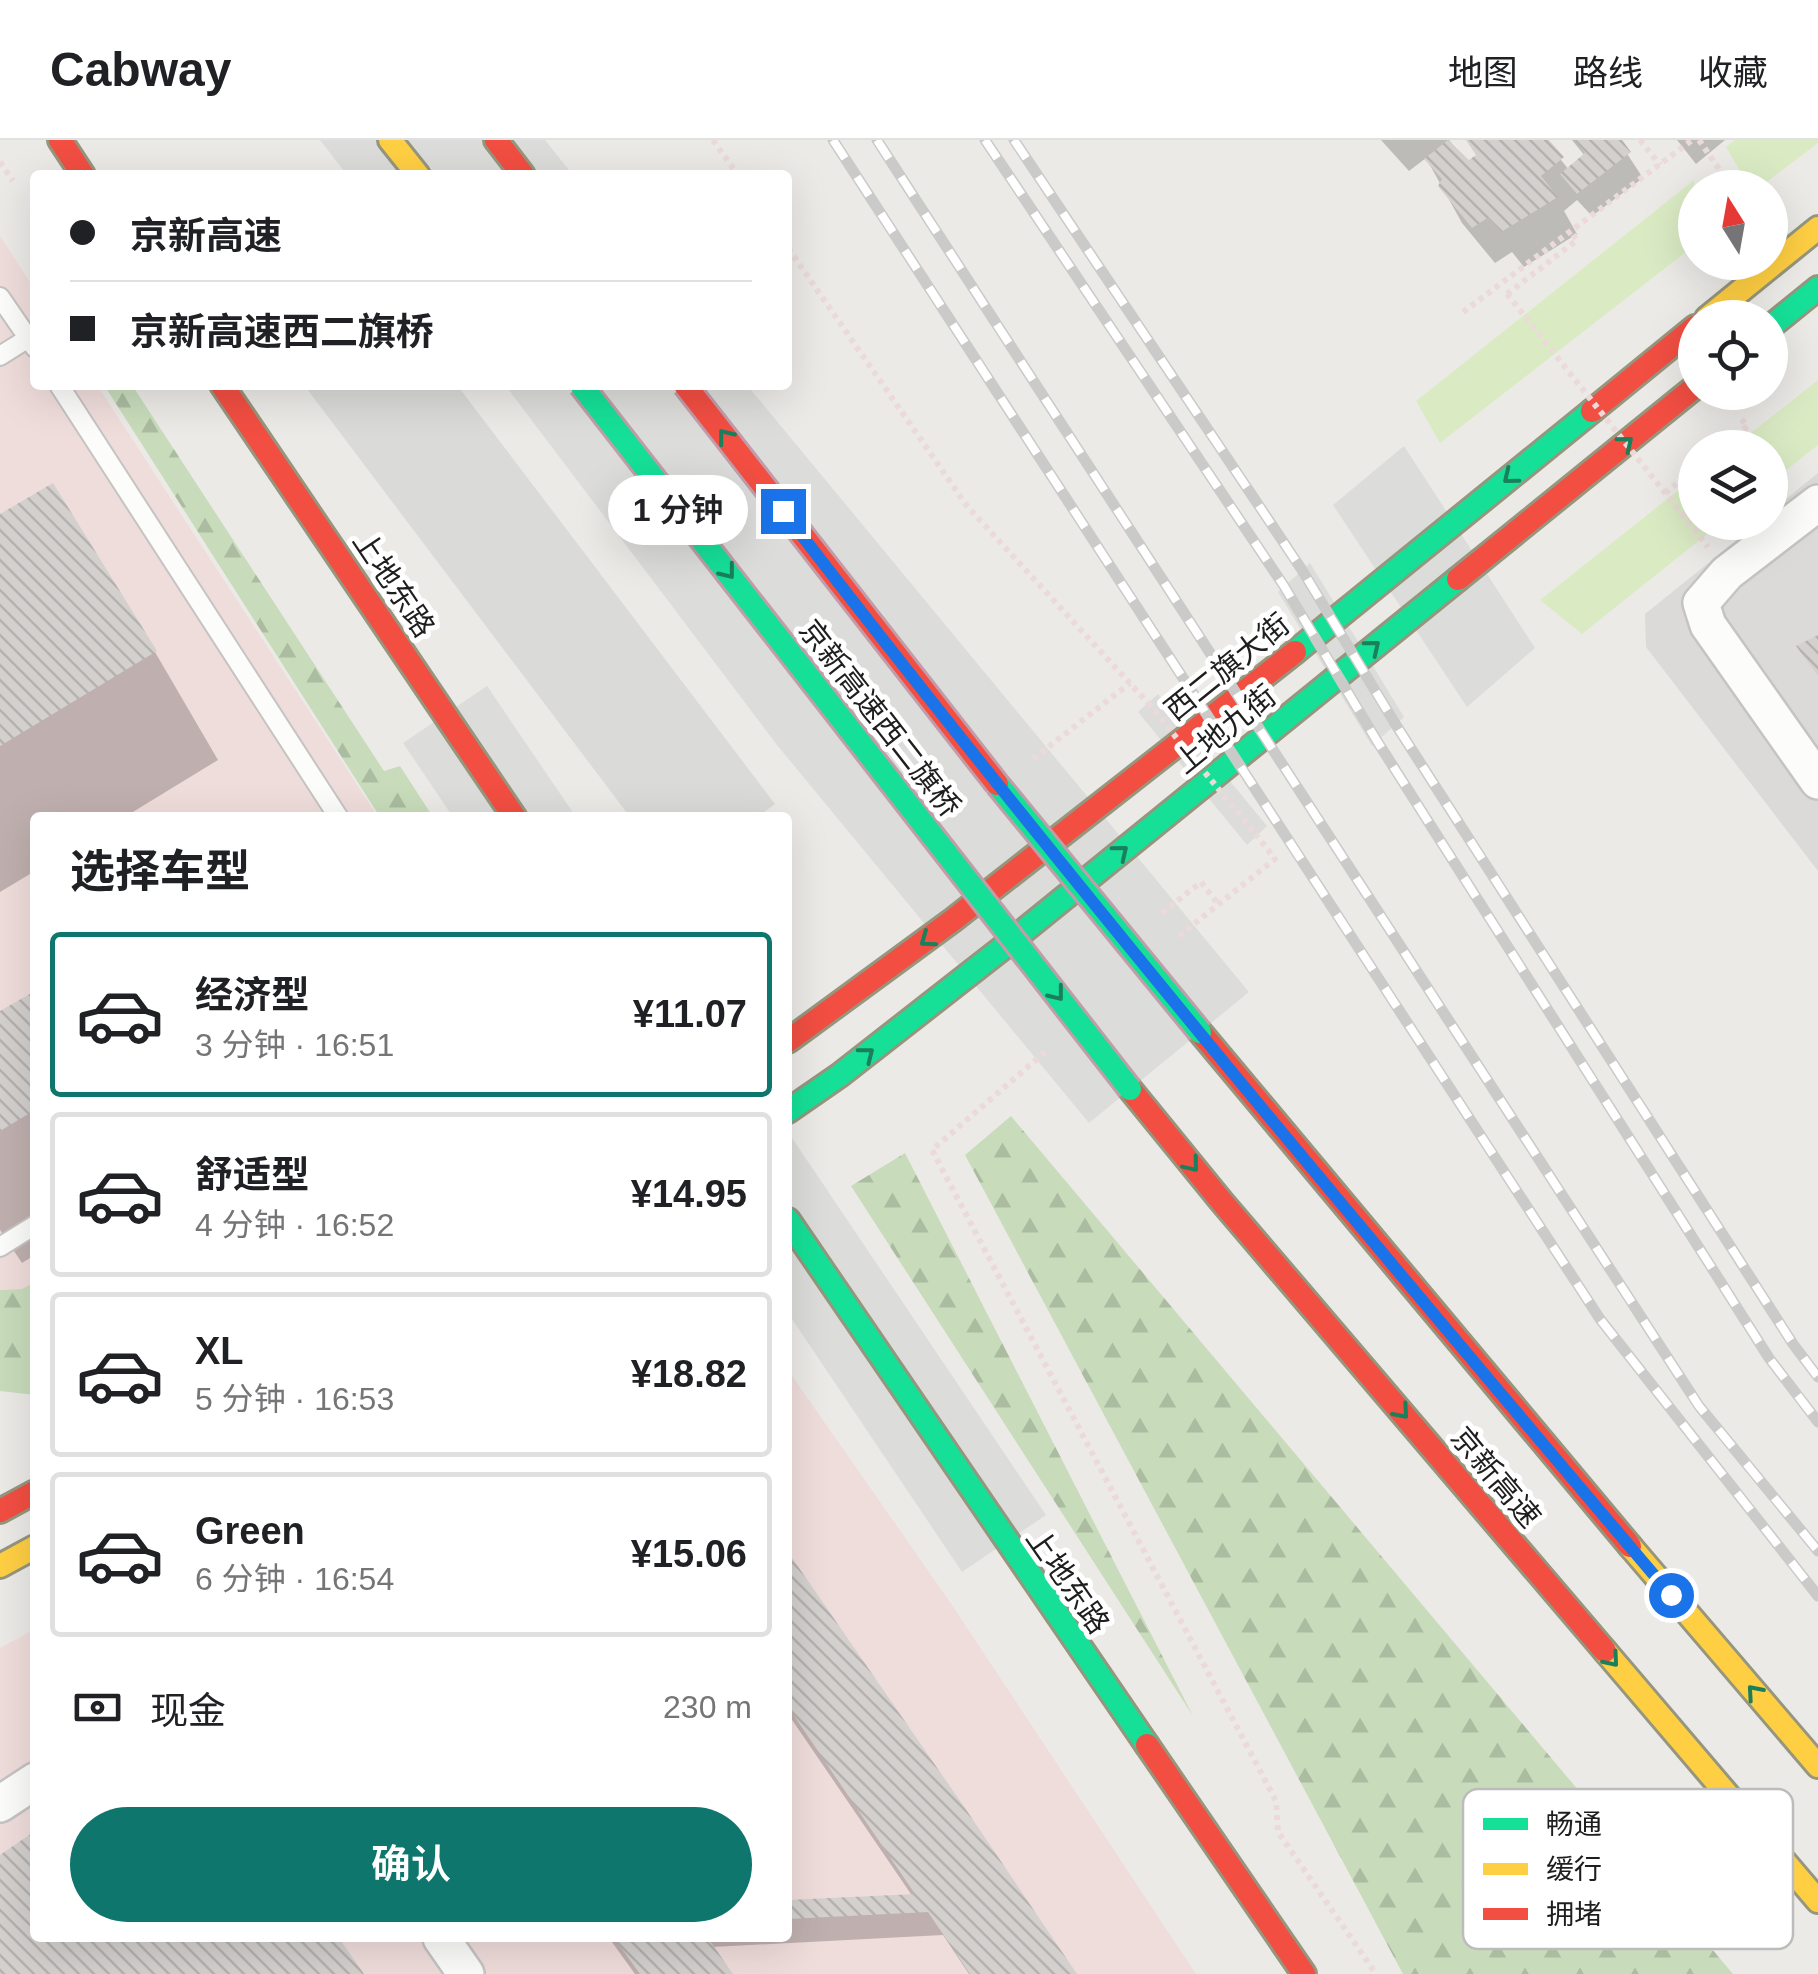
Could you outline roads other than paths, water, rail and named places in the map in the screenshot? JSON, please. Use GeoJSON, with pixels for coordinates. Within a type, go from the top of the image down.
{"type":"FeatureCollection","features":[{"type":"Feature","properties":{"kind":"main road"},"geometry":{"type":"LineString","coordinates":[[60,140],[80,170]]}},
{"type":"Feature","properties":{"kind":"main road"},"geometry":{"type":"LineString","coordinates":[[390,140],[414,170]]}},
{"type":"Feature","properties":{"kind":"main road"},"geometry":{"type":"LineString","coordinates":[[496,140],[519,170]]}},
{"type":"Feature","properties":{"kind":"main road"},"geometry":{"type":"LineString","coordinates":[[1729,300],[1818,228]]}},
{"type":"Feature","properties":{"kind":"main road"},"geometry":{"type":"LineString","coordinates":[[1788,312],[1818,288]]}},
{"type":"Feature","properties":{"kind":"main road","name":"西二旗大街"},"geometry":{"type":"LineString","coordinates":[[792,1038],[953,920],[1219,714],[1678,341]]}},
{"type":"Feature","properties":{"kind":"main road","name":"上地东路"},"geometry":{"type":"LineString","coordinates":[[225,390],[511,812]]}},
{"type":"Feature","properties":{"kind":"main road","name":"京新高速西二旗桥"},"geometry":{"type":"LineString","coordinates":[[586,390],[1130,1089]]}},
{"type":"Feature","properties":{"kind":"main road","name":"京新高速西二旗桥"},"geometry":{"type":"LineString","coordinates":[[689,390],[929,701],[1200,1032]]}},
{"type":"Feature","properties":{"kind":"main road","name":"上地九街"},"geometry":{"type":"LineString","coordinates":[[792,1108],[840,1076],[1000,950],[1678,402]]}},
{"type":"Feature","properties":{"kind":"main road","name":"京新高速"},"geometry":{"type":"LineString","coordinates":[[1200,1032],[1818,1766]]}},
{"type":"Feature","properties":{"kind":"main road","name":"京新高速"},"geometry":{"type":"LineString","coordinates":[[1130,1089],[1723,1789]]}},
{"type":"Feature","properties":{"kind":"main road","name":"上地东路"},"geometry":{"type":"LineString","coordinates":[[792,1226],[1304,1974]]}},
{"type":"Feature","properties":{"kind":"main road"},"geometry":{"type":"LineString","coordinates":[[0,1511],[30,1495]]}},
{"type":"Feature","properties":{"kind":"main road","name":"京新高速"},"geometry":{"type":"LineString","coordinates":[[1793,1872],[1818,1901]]}},
{"type":"Feature","properties":{"kind":"street"},"geometry":{"type":"LineString","coordinates":[[1818,503],[1727,574],[1701,603],[1708,625],[1818,781]]}},
{"type":"Feature","properties":{"kind":"street"},"geometry":{"type":"LineString","coordinates":[[0,1523],[18,1556]]}},
{"type":"Feature","properties":{"kind":"street"},"geometry":{"type":"LineString","coordinates":[[0,1804],[30,1784]]}},
{"type":"Feature","properties":{"kind":"street"},"geometry":{"type":"LineString","coordinates":[[443,1942],[466,1974]]}},
{"type":"Feature","properties":{"kind":"lane"},"geometry":{"type":"LineString","coordinates":[[0,296],[30,336]]}},
{"type":"Feature","properties":{"kind":"lane"},"geometry":{"type":"LineString","coordinates":[[0,356],[30,341]]}},
{"type":"Feature","properties":{"kind":"lane"},"geometry":{"type":"LineString","coordinates":[[62,390],[335,812]]}},
{"type":"Feature","properties":{"kind":"lane"},"geometry":{"type":"LineString","coordinates":[[0,1247],[30,1228]]}},
{"type":"Feature","properties":{"kind":"railway"},"geometry":{"type":"LineString","coordinates":[[833,140],[1600,1319],[1818,1596]]}},
{"type":"Feature","properties":{"kind":"railway"},"geometry":{"type":"LineString","coordinates":[[877,140],[1699,1406],[1818,1551]]}},
{"type":"Feature","properties":{"kind":"railway"},"geometry":{"type":"LineString","coordinates":[[985,140],[1284,586],[1377,741],[1769,1358],[1818,1422]]}},
{"type":"Feature","properties":{"kind":"railway"},"geometry":{"type":"LineString","coordinates":[[1014,140],[1302,570],[1396,725],[1793,1344],[1818,1377]]}}]}
